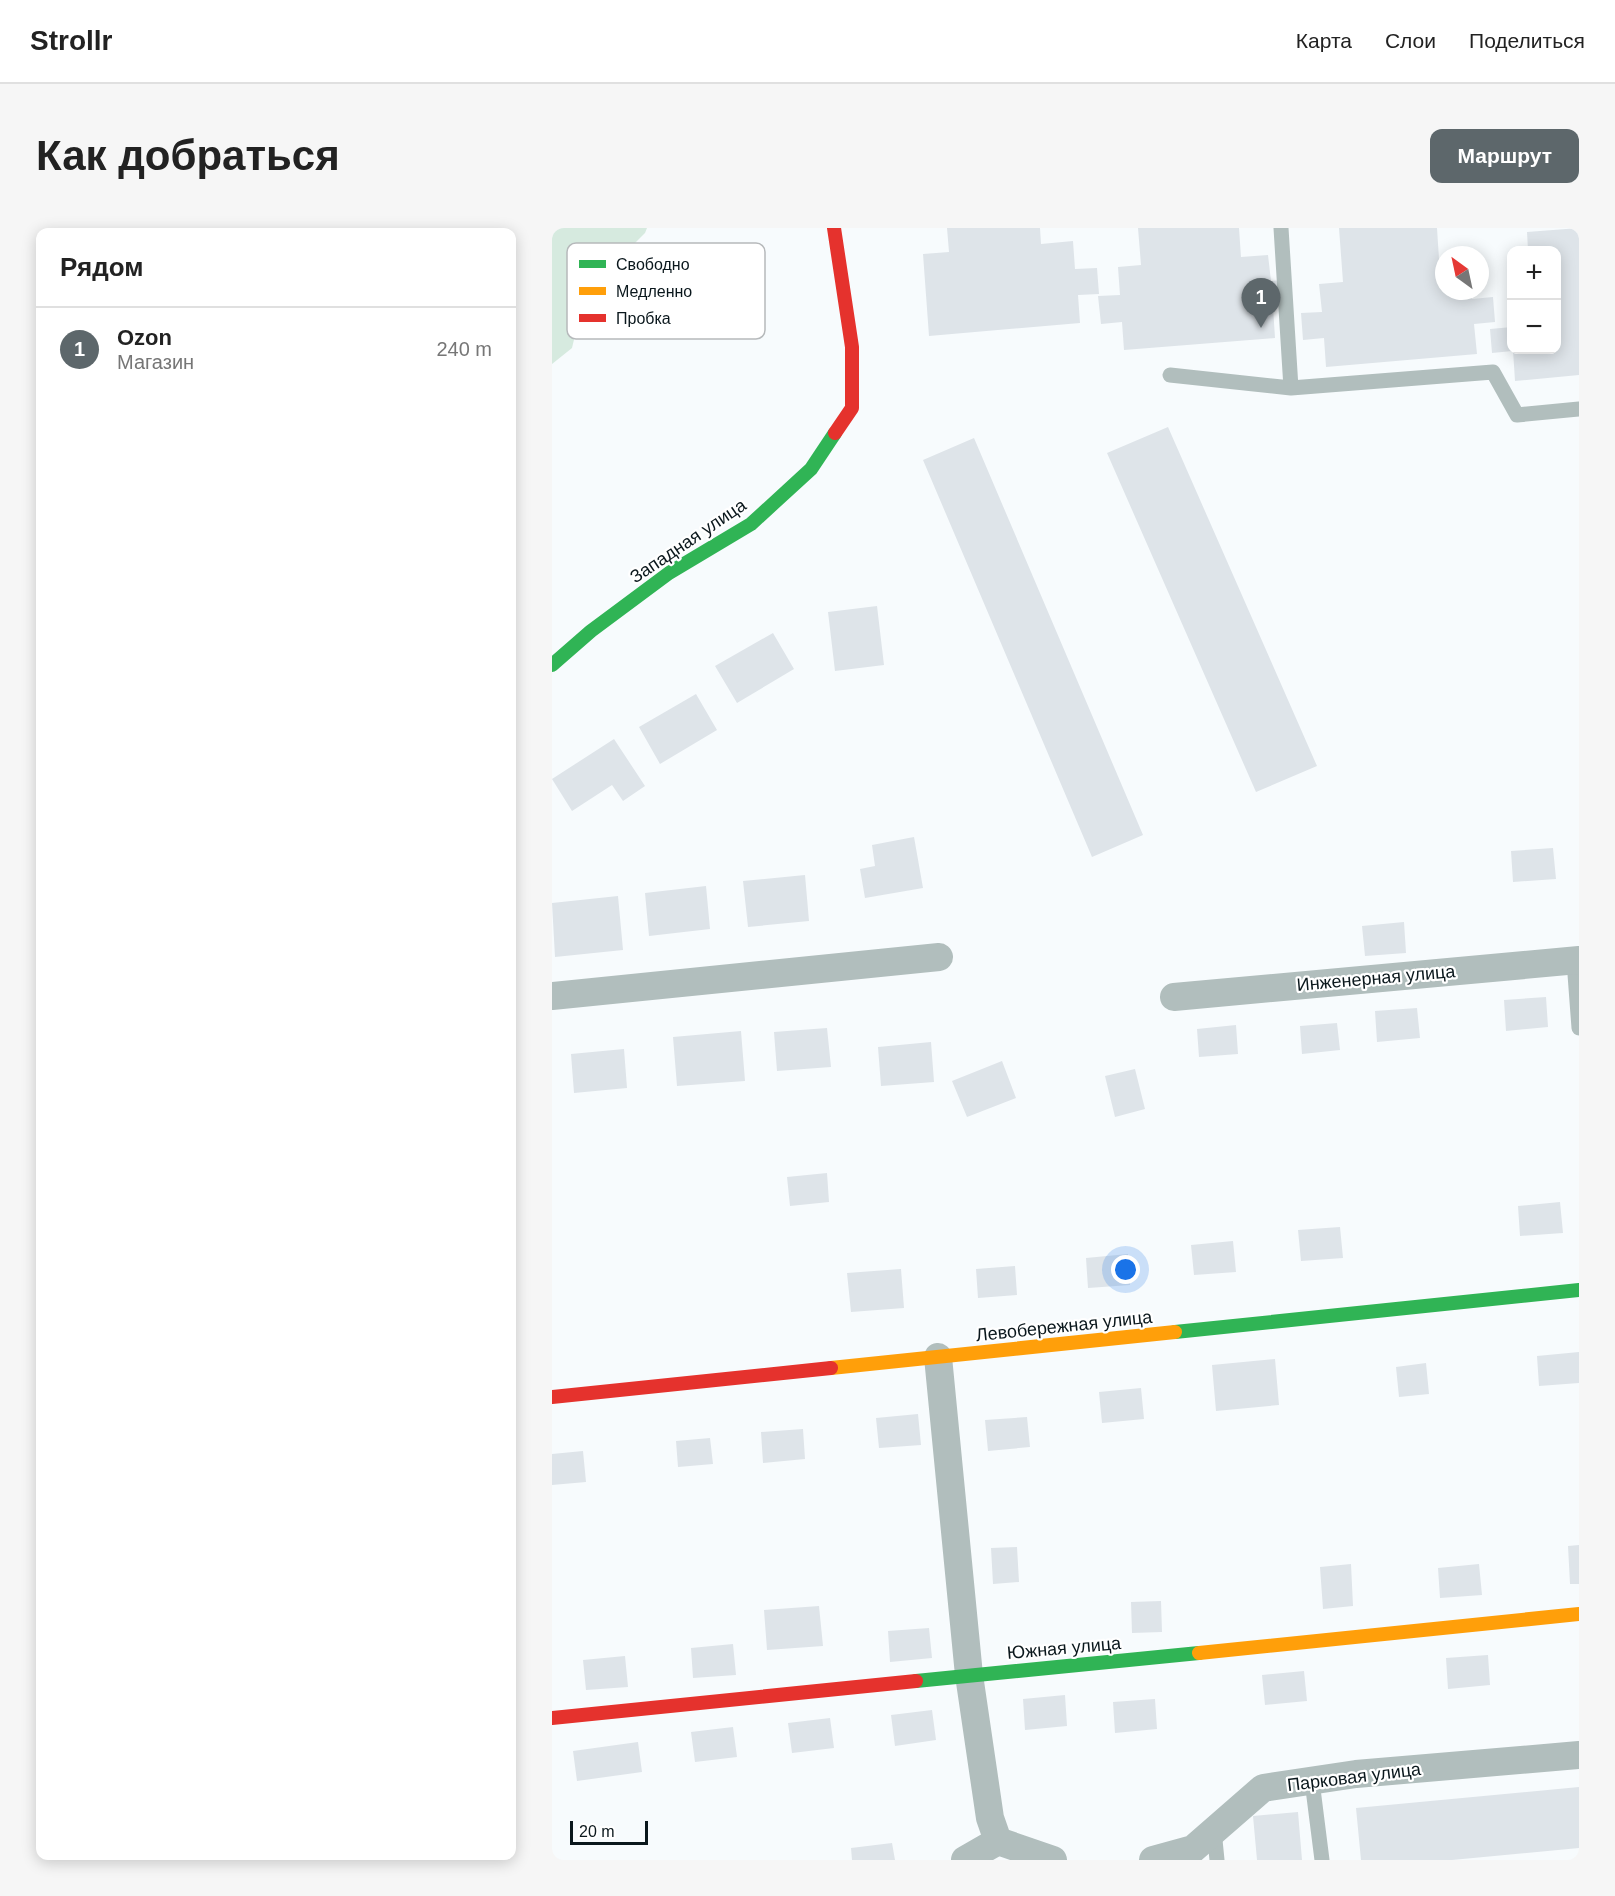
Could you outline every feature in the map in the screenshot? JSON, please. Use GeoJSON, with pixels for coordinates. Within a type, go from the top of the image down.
{"type":"FeatureCollection","features":[{"type":"Feature","properties":{"kind":"street","name":"Западная улица"},"geometry":{"type":"LineString","coordinates":[[552,665],[591,631],[669,573],[751,524],[811,469],[852,408],[852,347],[834,228]]}},
{"type":"Feature","properties":{"kind":"street"},"geometry":{"type":"LineString","coordinates":[[552,996],[939,957]]}},
{"type":"Feature","properties":{"kind":"street","name":"Инженерная улица"},"geometry":{"type":"LineString","coordinates":[[1174,997],[1577,958]]}},
{"type":"Feature","properties":{"kind":"street","name":"Левобережная улица"},"geometry":{"type":"LineString","coordinates":[[552,1397],[1579,1290]]}},
{"type":"Feature","properties":{"kind":"street"},"geometry":{"type":"LineString","coordinates":[[938,1357],[969,1675],[990,1818],[998,1841]]}},
{"type":"Feature","properties":{"kind":"street","name":"Южная улица"},"geometry":{"type":"LineString","coordinates":[[552,1718],[969,1675],[1296,1645],[1579,1614]]}},
{"type":"Feature","properties":{"kind":"street","name":"Парковая улица"},"geometry":{"type":"LineString","coordinates":[[1153,1860],[1198,1856],[1214,1830],[1263,1788],[1356,1774],[1579,1755]]}},
{"type":"Feature","properties":{"kind":"street"},"geometry":{"type":"LineString","coordinates":[[965,1860],[998,1841],[1053,1860]]}},
{"type":"Feature","properties":{"kind":"lane"},"geometry":{"type":"LineString","coordinates":[[1281,228],[1291,387]]}},
{"type":"Feature","properties":{"kind":"lane"},"geometry":{"type":"LineString","coordinates":[[1170,375],[1291,387],[1493,372],[1517,416],[1579,409]]}},
{"type":"Feature","properties":{"kind":"lane"},"geometry":{"type":"LineString","coordinates":[[1577,958],[1579,1028]]}},
{"type":"Feature","properties":{"kind":"lane"},"geometry":{"type":"LineString","coordinates":[[1312,1781],[1322,1860]]}},
{"type":"Feature","properties":{"kind":"green space"},"geometry":{"type":"Polygon","coordinates":[[[552,228],[647,228],[635,243],[567,243],[567,339],[574,339],[572,348],[552,364],[552,228]]]}},
{"type":"Feature","properties":{"kind":"building"},"geometry":{"type":"Polygon","coordinates":[[[947,228],[1040,228],[1041,244],[1073,241],[1075,269],[1097,268],[1099,294],[1078,295],[1080,323],[929,336],[923,254],[949,252],[947,228]]]}},
{"type":"Feature","properties":{"kind":"building"},"geometry":{"type":"Polygon","coordinates":[[[1138,228],[1239,228],[1241,257],[1268,255],[1271,281],[1290,279],[1293,306],[1273,307],[1275,338],[1124,350],[1122,322],[1101,324],[1098,296],[1120,295],[1118,267],[1141,265],[1138,228]]]}},
{"type":"Feature","properties":{"kind":"building"},"geometry":{"type":"Polygon","coordinates":[[[1339,228],[1437,228],[1435,300],[1489,300],[1489,297],[1493,297],[1495,322],[1474,324],[1477,354],[1326,367],[1324,338],[1303,340],[1301,313],[1322,312],[1319,284],[1343,282],[1339,228]]]}},
{"type":"Feature","properties":{"kind":"building"},"geometry":{"type":"Polygon","coordinates":[[[1579,228],[1579,375],[1515,381],[1513,354],[1561,354],[1561,246],[1528,246],[1527,232],[1579,228]]]}},
{"type":"Feature","properties":{"kind":"building"},"geometry":{"type":"Polygon","coordinates":[[[1507,327],[1507,352],[1492,353],[1490,329],[1507,327]]]}},
{"type":"Feature","properties":{"kind":"building"},"geometry":{"type":"Polygon","coordinates":[[[1168,427],[1317,766],[1256,792],[1107,453],[1168,427]]]}},
{"type":"Feature","properties":{"kind":"building"},"geometry":{"type":"Polygon","coordinates":[[[974,438],[1143,835],[1092,857],[923,460],[974,438]]]}},
{"type":"Feature","properties":{"kind":"building"},"geometry":{"type":"Polygon","coordinates":[[[877,606],[884,665],[835,671],[828,612],[877,606]]]}},
{"type":"Feature","properties":{"kind":"building"},"geometry":{"type":"Polygon","coordinates":[[[773,633],[794,669],[737,703],[715,666],[773,633]]]}},
{"type":"Feature","properties":{"kind":"building"},"geometry":{"type":"Polygon","coordinates":[[[696,694],[717,730],[660,764],[639,727],[696,694]]]}},
{"type":"Feature","properties":{"kind":"building"},"geometry":{"type":"Polygon","coordinates":[[[614,739],[645,786],[623,801],[612,785],[572,811],[552,779],[614,739]]]}},
{"type":"Feature","properties":{"kind":"building"},"geometry":{"type":"Polygon","coordinates":[[[914,837],[923,888],[865,898],[860,869],[875,866],[872,845],[914,837]]]}},
{"type":"Feature","properties":{"kind":"building"},"geometry":{"type":"Polygon","coordinates":[[[1553,848],[1556,879],[1513,882],[1511,851],[1553,848]]]}},
{"type":"Feature","properties":{"kind":"building"},"geometry":{"type":"Polygon","coordinates":[[[805,875],[809,921],[748,927],[743,881],[805,875]]]}},
{"type":"Feature","properties":{"kind":"building"},"geometry":{"type":"Polygon","coordinates":[[[706,886],[710,929],[649,936],[645,893],[706,886]]]}},
{"type":"Feature","properties":{"kind":"building"},"geometry":{"type":"Polygon","coordinates":[[[618,896],[623,950],[555,957],[552,903],[618,896]]]}},
{"type":"Feature","properties":{"kind":"building"},"geometry":{"type":"Polygon","coordinates":[[[1404,922],[1406,953],[1365,956],[1362,926],[1404,922]]]}},
{"type":"Feature","properties":{"kind":"building"},"geometry":{"type":"Polygon","coordinates":[[[1546,997],[1548,1027],[1506,1031],[1504,1000],[1546,997]]]}},
{"type":"Feature","properties":{"kind":"building"},"geometry":{"type":"Polygon","coordinates":[[[1417,1008],[1420,1038],[1377,1042],[1375,1011],[1417,1008]]]}},
{"type":"Feature","properties":{"kind":"building"},"geometry":{"type":"Polygon","coordinates":[[[1337,1023],[1340,1050],[1302,1054],[1300,1026],[1337,1023]]]}},
{"type":"Feature","properties":{"kind":"building"},"geometry":{"type":"Polygon","coordinates":[[[1236,1025],[1238,1054],[1199,1057],[1197,1029],[1236,1025]]]}},
{"type":"Feature","properties":{"kind":"building"},"geometry":{"type":"Polygon","coordinates":[[[827,1028],[831,1067],[777,1071],[774,1032],[827,1028]]]}},
{"type":"Feature","properties":{"kind":"building"},"geometry":{"type":"Polygon","coordinates":[[[741,1031],[745,1081],[677,1086],[673,1037],[741,1031]]]}},
{"type":"Feature","properties":{"kind":"building"},"geometry":{"type":"Polygon","coordinates":[[[931,1042],[934,1082],[881,1086],[878,1047],[931,1042]]]}},
{"type":"Feature","properties":{"kind":"building"},"geometry":{"type":"Polygon","coordinates":[[[624,1049],[627,1088],[574,1093],[571,1054],[624,1049]]]}},
{"type":"Feature","properties":{"kind":"building"},"geometry":{"type":"Polygon","coordinates":[[[1002,1061],[1016,1098],[967,1117],[952,1081],[1002,1061]]]}},
{"type":"Feature","properties":{"kind":"building"},"geometry":{"type":"Polygon","coordinates":[[[1135,1069],[1145,1109],[1115,1117],[1105,1076],[1135,1069]]]}},
{"type":"Feature","properties":{"kind":"building"},"geometry":{"type":"Polygon","coordinates":[[[827,1173],[829,1202],[790,1206],[787,1177],[827,1173]]]}},
{"type":"Feature","properties":{"kind":"building"},"geometry":{"type":"Polygon","coordinates":[[[1560,1202],[1563,1233],[1520,1236],[1518,1206],[1560,1202]]]}},
{"type":"Feature","properties":{"kind":"building"},"geometry":{"type":"Polygon","coordinates":[[[1340,1227],[1343,1258],[1301,1261],[1298,1230],[1340,1227]]]}},
{"type":"Feature","properties":{"kind":"building"},"geometry":{"type":"Polygon","coordinates":[[[1233,1241],[1236,1272],[1194,1275],[1191,1245],[1233,1241]]]}},
{"type":"Feature","properties":{"kind":"building"},"geometry":{"type":"Polygon","coordinates":[[[1128,1254],[1130,1285],[1088,1288],[1086,1258],[1128,1254]]]}},
{"type":"Feature","properties":{"kind":"building"},"geometry":{"type":"Polygon","coordinates":[[[1015,1266],[1017,1295],[978,1298],[976,1269],[1015,1266]]]}},
{"type":"Feature","properties":{"kind":"building"},"geometry":{"type":"Polygon","coordinates":[[[901,1269],[904,1308],[851,1312],[847,1273],[901,1269]]]}},
{"type":"Feature","properties":{"kind":"building"},"geometry":{"type":"Polygon","coordinates":[[[1579,1352],[1579,1383],[1539,1386],[1537,1356],[1579,1352]]]}},
{"type":"Feature","properties":{"kind":"building"},"geometry":{"type":"Polygon","coordinates":[[[1275,1359],[1279,1405],[1216,1411],[1212,1365],[1275,1359]]]}},
{"type":"Feature","properties":{"kind":"building"},"geometry":{"type":"Polygon","coordinates":[[[1426,1363],[1429,1394],[1399,1397],[1396,1367],[1426,1363]]]}},
{"type":"Feature","properties":{"kind":"building"},"geometry":{"type":"Polygon","coordinates":[[[1141,1388],[1144,1419],[1102,1423],[1099,1392],[1141,1388]]]}},
{"type":"Feature","properties":{"kind":"building"},"geometry":{"type":"Polygon","coordinates":[[[918,1414],[921,1445],[879,1448],[876,1418],[918,1414]]]}},
{"type":"Feature","properties":{"kind":"building"},"geometry":{"type":"Polygon","coordinates":[[[1027,1417],[1030,1447],[988,1451],[985,1420],[1027,1417]]]}},
{"type":"Feature","properties":{"kind":"building"},"geometry":{"type":"Polygon","coordinates":[[[803,1429],[805,1459],[763,1463],[761,1432],[803,1429]]]}},
{"type":"Feature","properties":{"kind":"building"},"geometry":{"type":"Polygon","coordinates":[[[710,1438],[713,1464],[678,1467],[676,1441],[710,1438]]]}},
{"type":"Feature","properties":{"kind":"building"},"geometry":{"type":"Polygon","coordinates":[[[583,1451],[586,1482],[552,1485],[552,1454],[583,1451]]]}},
{"type":"Feature","properties":{"kind":"building"},"geometry":{"type":"Polygon","coordinates":[[[1579,1545],[1579,1584],[1570,1584],[1568,1546],[1579,1545]]]}},
{"type":"Feature","properties":{"kind":"building"},"geometry":{"type":"Polygon","coordinates":[[[1017,1547],[1019,1582],[993,1584],[991,1548],[1017,1547]]]}},
{"type":"Feature","properties":{"kind":"building"},"geometry":{"type":"Polygon","coordinates":[[[1351,1564],[1353,1606],[1323,1609],[1320,1567],[1351,1564]]]}},
{"type":"Feature","properties":{"kind":"building"},"geometry":{"type":"Polygon","coordinates":[[[1479,1564],[1482,1595],[1440,1598],[1438,1568],[1479,1564]]]}},
{"type":"Feature","properties":{"kind":"building"},"geometry":{"type":"Polygon","coordinates":[[[1161,1601],[1162,1632],[1132,1633],[1131,1602],[1161,1601]]]}},
{"type":"Feature","properties":{"kind":"building"},"geometry":{"type":"Polygon","coordinates":[[[819,1606],[823,1646],[767,1650],[764,1610],[819,1606]]]}},
{"type":"Feature","properties":{"kind":"building"},"geometry":{"type":"Polygon","coordinates":[[[929,1628],[932,1658],[890,1662],[888,1631],[929,1628]]]}},
{"type":"Feature","properties":{"kind":"building"},"geometry":{"type":"Polygon","coordinates":[[[733,1644],[736,1675],[693,1678],[691,1648],[733,1644]]]}},
{"type":"Feature","properties":{"kind":"building"},"geometry":{"type":"Polygon","coordinates":[[[1488,1655],[1490,1685],[1448,1689],[1446,1658],[1488,1655]]]}},
{"type":"Feature","properties":{"kind":"building"},"geometry":{"type":"Polygon","coordinates":[[[625,1656],[628,1687],[586,1690],[583,1660],[625,1656]]]}},
{"type":"Feature","properties":{"kind":"building"},"geometry":{"type":"Polygon","coordinates":[[[1304,1671],[1307,1701],[1265,1705],[1262,1675],[1304,1671]]]}},
{"type":"Feature","properties":{"kind":"building"},"geometry":{"type":"Polygon","coordinates":[[[1065,1695],[1067,1726],[1025,1730],[1023,1699],[1065,1695]]]}},
{"type":"Feature","properties":{"kind":"building"},"geometry":{"type":"Polygon","coordinates":[[[1155,1699],[1157,1729],[1115,1733],[1113,1702],[1155,1699]]]}},
{"type":"Feature","properties":{"kind":"building"},"geometry":{"type":"Polygon","coordinates":[[[932,1710],[936,1740],[895,1746],[891,1715],[932,1710]]]}},
{"type":"Feature","properties":{"kind":"building"},"geometry":{"type":"Polygon","coordinates":[[[830,1718],[834,1748],[792,1753],[788,1723],[830,1718]]]}},
{"type":"Feature","properties":{"kind":"building"},"geometry":{"type":"Polygon","coordinates":[[[733,1727],[737,1757],[695,1762],[691,1732],[733,1727]]]}},
{"type":"Feature","properties":{"kind":"building"},"geometry":{"type":"Polygon","coordinates":[[[638,1742],[642,1772],[577,1781],[573,1751],[638,1742]]]}},
{"type":"Feature","properties":{"kind":"building"},"geometry":{"type":"Polygon","coordinates":[[[1579,1787],[1579,1848],[1452,1860],[1361,1860],[1356,1808],[1579,1787]]]}},
{"type":"Feature","properties":{"kind":"building"},"geometry":{"type":"Polygon","coordinates":[[[1298,1812],[1302,1860],[1257,1860],[1253,1816],[1298,1812]]]}},
{"type":"Feature","properties":{"kind":"building"},"geometry":{"type":"Polygon","coordinates":[[[892,1843],[895,1860],[852,1860],[851,1848],[892,1843]]]}},
{"type":"Feature","properties":{"kind":"traffic: fast"},"geometry":{"type":"LineString","coordinates":[[552,665],[591,631],[669,573],[751,524],[811,469],[835,433]]}},
{"type":"Feature","properties":{"kind":"traffic: fast"},"geometry":{"type":"LineString","coordinates":[[1175,1332],[1579,1290]]}},
{"type":"Feature","properties":{"kind":"traffic: fast"},"geometry":{"type":"LineString","coordinates":[[916,1681],[1199,1653]]}},
{"type":"Feature","properties":{"kind":"traffic: slow"},"geometry":{"type":"LineString","coordinates":[[831,1368],[1175,1332]]}},
{"type":"Feature","properties":{"kind":"traffic: slow"},"geometry":{"type":"LineString","coordinates":[[1199,1653],[1579,1614]]}},
{"type":"Feature","properties":{"kind":"traffic: jam"},"geometry":{"type":"LineString","coordinates":[[834,228],[852,347],[852,408],[835,433]]}},
{"type":"Feature","properties":{"kind":"traffic: jam"},"geometry":{"type":"LineString","coordinates":[[552,1397],[831,1368]]}},
{"type":"Feature","properties":{"kind":"traffic: jam"},"geometry":{"type":"LineString","coordinates":[[552,1718],[916,1681]]}},
{"type":"Feature","properties":{"kind":"place","name":"Ozon"},"geometry":{"type":"Point","coordinates":[1261,328]}}]}
